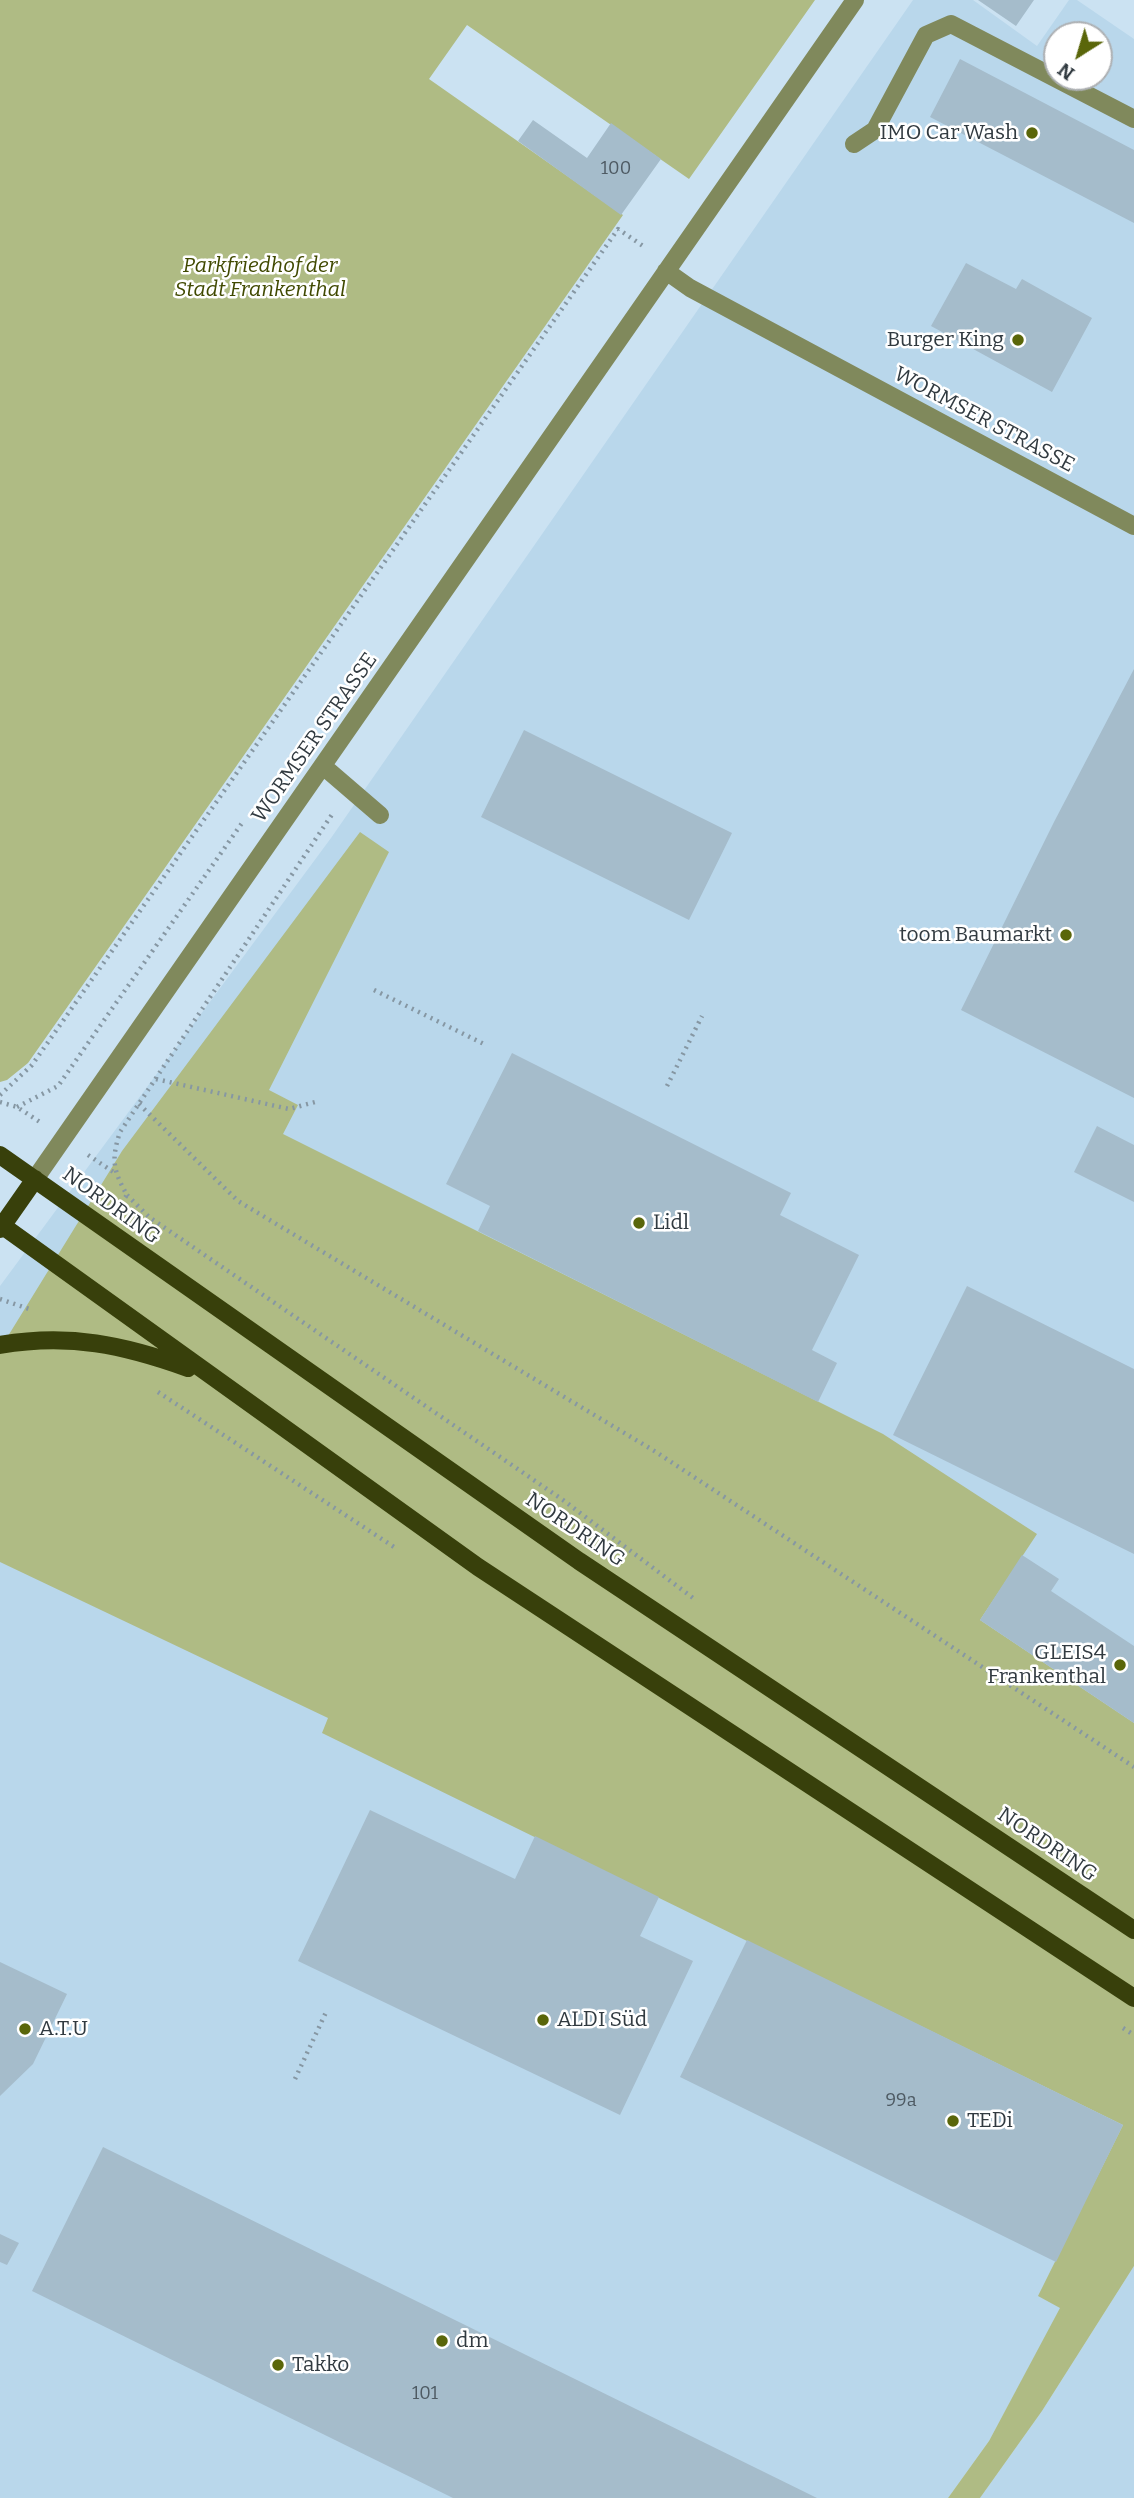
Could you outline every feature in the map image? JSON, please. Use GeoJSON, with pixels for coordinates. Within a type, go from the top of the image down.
{"type":"FeatureCollection","features":[{"type":"Feature","properties":{"kind":"main road","name":"NORDRING"},"geometry":{"type":"LineString","coordinates":[[0,1155],[579,1561],[1134,1930]]}},
{"type":"Feature","properties":{"kind":"main road","name":"WORMSER STRASSE"},"geometry":{"type":"LineString","coordinates":[[1,1226],[35,1180]]}},
{"type":"Feature","properties":{"kind":"main road"},"geometry":{"type":"LineString","coordinates":[[1,1226],[478,1567],[1134,1998]]}},
{"type":"Feature","properties":{"kind":"main road"},"geometry":{"type":"LineString","coordinates":[[0,1345],[25,1340],[64,1339],[100,1343],[147,1353],[208,1376]]}},
{"type":"Feature","properties":{"kind":"street","name":"WORMSER STRASSE"},"geometry":{"type":"LineString","coordinates":[[35,1180],[855,0]]}},
{"type":"Feature","properties":{"kind":"street"},"geometry":{"type":"LineString","coordinates":[[854,144],[875,130],[926,35],[951,24],[1134,120]]}},
{"type":"Feature","properties":{"kind":"street","name":"WORMSER STRASSE"},"geometry":{"type":"LineString","coordinates":[[666,271],[714,301],[1134,526]]}},
{"type":"Feature","properties":{"kind":"street"},"geometry":{"type":"LineString","coordinates":[[323,766],[380,815]]}},
{"type":"Feature","properties":{"kind":"path"},"geometry":{"type":"LineString","coordinates":[[0,1095],[32,1065],[618,229],[646,248]]}},
{"type":"Feature","properties":{"kind":"path"},"geometry":{"type":"LineString","coordinates":[[374,990],[484,1045]]}},
{"type":"Feature","properties":{"kind":"path"},"geometry":{"type":"LineString","coordinates":[[667,1086],[702,1016]]}},
{"type":"Feature","properties":{"kind":"path"},"geometry":{"type":"LineString","coordinates":[[156,1079],[289,1110],[319,1101]]}},
{"type":"Feature","properties":{"kind":"path"},"geometry":{"type":"LineString","coordinates":[[139,1104],[238,1201],[656,1452],[1134,1767]]}},
{"type":"Feature","properties":{"kind":"path"},"geometry":{"type":"LineString","coordinates":[[127,1195],[149,1217],[563,1500],[703,1605]]}},
{"type":"Feature","properties":{"kind":"path"},"geometry":{"type":"LineString","coordinates":[[295,2079],[327,2010]]}},
{"type":"Feature","properties":{"kind":"shaded area"},"geometry":{"type":"Polygon","coordinates":[[[913,0],[973,0],[1037,46],[1043,37],[1043,91],[1113,91],[1113,25],[1134,39],[1134,2174],[989,2441],[948,2498],[0,2498],[0,1286],[331,838],[913,0]]]}},
{"type":"Feature","properties":{"kind":"shaded area"},"geometry":{"type":"Polygon","coordinates":[[[1069,0],[1077,0],[1108,21],[1054,21],[1069,0]]]}},
{"type":"Feature","properties":{"kind":"shaded area"},"geometry":{"type":"Polygon","coordinates":[[[1134,2266],[1134,2498],[980,2498],[1042,2411],[1134,2266]]]}},
{"type":"Feature","properties":{"kind":"green space","name":"Parkfriedhof der Stadt Frankenthal"},"geometry":{"type":"Polygon","coordinates":[[[0,0],[815,0],[689,179],[467,25],[429,79],[623,215],[28,1063],[7,1080],[0,1082],[0,0]]]}},
{"type":"Feature","properties":{"kind":"green space"},"geometry":{"type":"Polygon","coordinates":[[[360,832],[389,852],[269,1090],[298,1105],[283,1134],[883,1434],[1037,1534],[980,1620],[1134,1723],[1134,2266],[1042,2411],[980,2498],[948,2498],[989,2441],[1060,2308],[1038,2296],[1123,2125],[322,1733],[328,1718],[0,1562],[0,1349],[122,1151],[360,832]]]}},
{"type":"Feature","properties":{"kind":"building"},"geometry":{"type":"Polygon","coordinates":[[[978,0],[1034,0],[1016,26],[978,0]]]}},
{"type":"Feature","properties":{"kind":"building","name":"IMO Car Wash"},"geometry":{"type":"Polygon","coordinates":[[[960,59],[1134,150],[1134,223],[930,117],[960,59]]]}},
{"type":"Feature","properties":{"kind":"building"},"geometry":{"type":"Polygon","coordinates":[[[533,120],[587,158],[611,123],[661,159],[621,215],[518,141],[533,120]]]}},
{"type":"Feature","properties":{"kind":"building","name":"Burger King"},"geometry":{"type":"Polygon","coordinates":[[[966,263],[1016,289],[1022,279],[1092,318],[1052,392],[931,326],[966,263]]]}},
{"type":"Feature","properties":{"kind":"building","name":"toom Baumarkt"},"geometry":{"type":"Polygon","coordinates":[[[1134,669],[1134,1098],[961,1010],[1054,822],[1134,669]]]}},
{"type":"Feature","properties":{"kind":"building"},"geometry":{"type":"Polygon","coordinates":[[[524,730],[732,833],[689,920],[481,817],[524,730]]]}},
{"type":"Feature","properties":{"kind":"building","name":"Lidl"},"geometry":{"type":"Polygon","coordinates":[[[512,1053],[791,1193],[780,1215],[859,1255],[812,1350],[837,1363],[818,1402],[478,1231],[490,1206],[446,1184],[512,1053]]]}},
{"type":"Feature","properties":{"kind":"building"},"geometry":{"type":"Polygon","coordinates":[[[1097,1126],[1134,1145],[1134,1202],[1074,1172],[1097,1126]]]}},
{"type":"Feature","properties":{"kind":"building"},"geometry":{"type":"Polygon","coordinates":[[[967,1286],[1134,1369],[1134,1554],[893,1435],[967,1286]]]}},
{"type":"Feature","properties":{"kind":"building"},"geometry":{"type":"Polygon","coordinates":[[[1022,1555],[1059,1579],[1051,1591],[1134,1646],[1134,1723],[980,1620],[1022,1555]]]}},
{"type":"Feature","properties":{"kind":"building","name":"ALDI Süd"},"geometry":{"type":"Polygon","coordinates":[[[370,1810],[515,1879],[535,1836],[659,1897],[640,1936],[693,1961],[620,2115],[298,1961],[370,1810]]]}},
{"type":"Feature","properties":{"kind":"building"},"geometry":{"type":"Polygon","coordinates":[[[747,1940],[1123,2125],[1056,2262],[680,2077],[747,1940]]]}},
{"type":"Feature","properties":{"kind":"building","name":"A.T.U"},"geometry":{"type":"Polygon","coordinates":[[[0,1962],[67,1994],[33,2064],[0,2096],[0,1962]]]}},
{"type":"Feature","properties":{"kind":"building"},"geometry":{"type":"Polygon","coordinates":[[[103,2147],[817,2498],[453,2498],[32,2291],[103,2147]]]}},
{"type":"Feature","properties":{"kind":"building"},"geometry":{"type":"Polygon","coordinates":[[[0,2234],[19,2243],[7,2265],[0,2262],[0,2234]]]}},
{"type":"Feature","properties":{"kind":"place","name":"IMO Car Wash"},"geometry":{"type":"Point","coordinates":[1032,133]}},
{"type":"Feature","properties":{"kind":"place","name":"Burger King"},"geometry":{"type":"Point","coordinates":[1018,340]}},
{"type":"Feature","properties":{"kind":"place","name":"toom Baumarkt"},"geometry":{"type":"Point","coordinates":[1066,935]}},
{"type":"Feature","properties":{"kind":"place","name":"Lidl"},"geometry":{"type":"Point","coordinates":[639,1223]}},
{"type":"Feature","properties":{"kind":"place","name":"GLEIS4 Frankenthal"},"geometry":{"type":"Point","coordinates":[1120,1665]}},
{"type":"Feature","properties":{"kind":"place","name":"ALDI Süd"},"geometry":{"type":"Point","coordinates":[543,2020]}},
{"type":"Feature","properties":{"kind":"place","name":"A.T.U"},"geometry":{"type":"Point","coordinates":[25,2029]}},
{"type":"Feature","properties":{"kind":"place","name":"TEDi"},"geometry":{"type":"Point","coordinates":[953,2121]}},
{"type":"Feature","properties":{"kind":"place","name":"dm"},"geometry":{"type":"Point","coordinates":[442,2341]}},
{"type":"Feature","properties":{"kind":"place","name":"Takko"},"geometry":{"type":"Point","coordinates":[278,2365]}}]}
